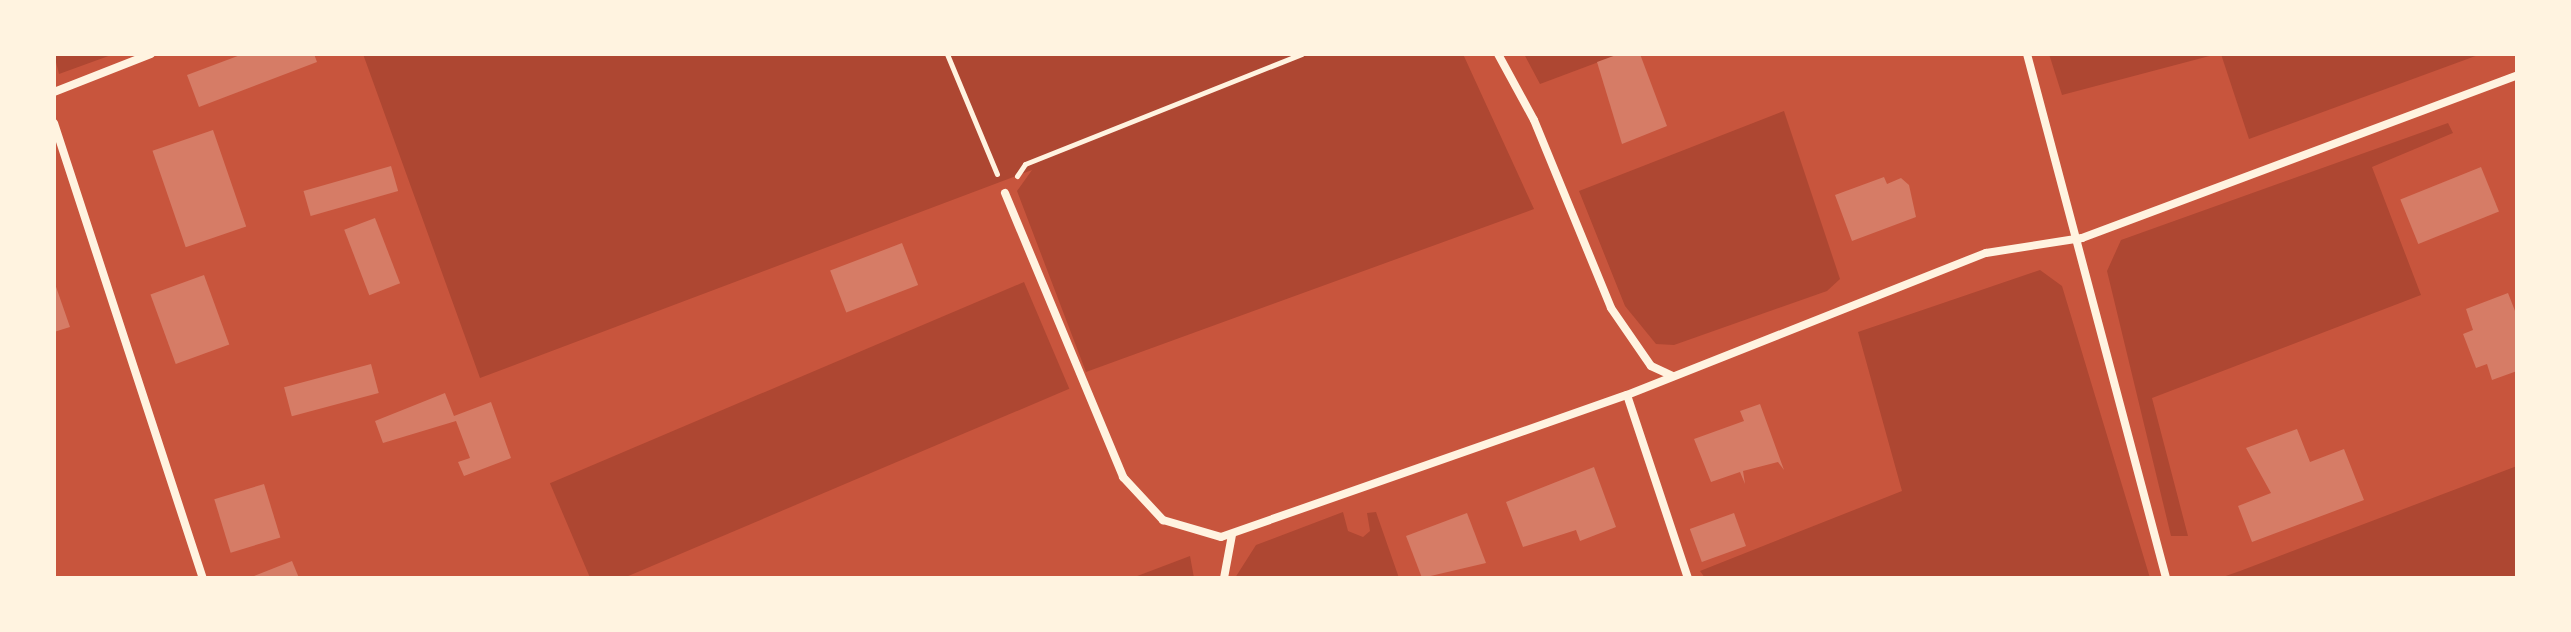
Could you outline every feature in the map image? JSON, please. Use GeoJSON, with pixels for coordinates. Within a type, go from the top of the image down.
{"type":"FeatureCollection","features":[{"type":"Feature","properties":{"kind":"street"},"geometry":{"type":"LineString","coordinates":[[54,92],[151,54]]}},
{"type":"Feature","properties":{"kind":"street"},"geometry":{"type":"LineString","coordinates":[[1498,54],[1534,120],[1611,308],[1651,366],[1672,376]]}},
{"type":"Feature","properties":{"kind":"street"},"geometry":{"type":"LineString","coordinates":[[2027,54],[2082,238],[2166,578]]}},
{"type":"Feature","properties":{"kind":"street"},"geometry":{"type":"LineString","coordinates":[[1005,193],[1123,477],[1163,520],[1195,535],[1232,535],[1627,395],[1986,253],[2082,238],[2517,75]]}},
{"type":"Feature","properties":{"kind":"street"},"geometry":{"type":"LineString","coordinates":[[54,123],[203,578]]}},
{"type":"Feature","properties":{"kind":"street"},"geometry":{"type":"LineString","coordinates":[[1627,395],[1688,578]]}},
{"type":"Feature","properties":{"kind":"street"},"geometry":{"type":"LineString","coordinates":[[1224,578],[1232,535]]}},
{"type":"Feature","properties":{"kind":"path"},"geometry":{"type":"LineString","coordinates":[[947,54],[1005,193]]}},
{"type":"Feature","properties":{"kind":"path"},"geometry":{"type":"LineString","coordinates":[[1005,193],[1025,164],[1302,54]]}},
{"type":"Feature","properties":{"kind":"shaded area"},"geometry":{"type":"Polygon","coordinates":[[[54,54],[91,55],[114,54],[59,74],[54,54]]]}},
{"type":"Feature","properties":{"kind":"shaded area"},"geometry":{"type":"Polygon","coordinates":[[[363,54],[1463,54],[1534,209],[1086,372],[1017,191],[1032,170],[480,378],[363,54]]]}},
{"type":"Feature","properties":{"kind":"shaded area"},"geometry":{"type":"Polygon","coordinates":[[[1524,54],[1620,54],[1540,84],[1524,54]]]}},
{"type":"Feature","properties":{"kind":"shaded area"},"geometry":{"type":"Polygon","coordinates":[[[2049,54],[2217,54],[2062,95],[2049,54]]]}},
{"type":"Feature","properties":{"kind":"shaded area"},"geometry":{"type":"Polygon","coordinates":[[[2221,54],[2481,54],[2249,139],[2221,54]]]}},
{"type":"Feature","properties":{"kind":"shaded area"},"geometry":{"type":"Polygon","coordinates":[[[1784,111],[1840,279],[1827,291],[1674,345],[1656,344],[1625,306],[1579,191],[1784,111]]]}},
{"type":"Feature","properties":{"kind":"shaded area"},"geometry":{"type":"Polygon","coordinates":[[[2448,123],[2453,133],[2372,167],[2421,295],[2152,398],[2188,536],[2171,536],[2107,271],[2121,240],[2448,123]]]}},
{"type":"Feature","properties":{"kind":"shaded area"},"geometry":{"type":"Polygon","coordinates":[[[2040,270],[2062,286],[2150,578],[1705,578],[1700,571],[1902,491],[1858,332],[2040,270]]]}},
{"type":"Feature","properties":{"kind":"shaded area"},"geometry":{"type":"Polygon","coordinates":[[[1024,282],[1069,389],[624,578],[590,578],[550,483],[1024,282]]]}},
{"type":"Feature","properties":{"kind":"shaded area"},"geometry":{"type":"Polygon","coordinates":[[[2517,466],[2517,578],[2220,578],[2240,571],[2517,466]]]}},
{"type":"Feature","properties":{"kind":"shaded area"},"geometry":{"type":"Polygon","coordinates":[[[1343,512],[1348,531],[1363,537],[1370,531],[1367,513],[1376,512],[1399,578],[1235,578],[1256,545],[1343,512]]]}},
{"type":"Feature","properties":{"kind":"shaded area"},"geometry":{"type":"Polygon","coordinates":[[[1190,556],[1194,578],[1132,578],[1190,556]]]}},
{"type":"Feature","properties":{"kind":"building"},"geometry":{"type":"Polygon","coordinates":[[[243,54],[314,54],[317,62],[199,107],[187,75],[243,54]]]}},
{"type":"Feature","properties":{"kind":"building"},"geometry":{"type":"Polygon","coordinates":[[[1619,54],[1640,54],[1667,126],[1622,144],[1597,62],[1619,54]]]}},
{"type":"Feature","properties":{"kind":"building"},"geometry":{"type":"Polygon","coordinates":[[[213,130],[246,226],[186,247],[152,151],[213,130]]]}},
{"type":"Feature","properties":{"kind":"building"},"geometry":{"type":"Polygon","coordinates":[[[391,166],[398,191],[311,216],[304,191],[391,166]]]}},
{"type":"Feature","properties":{"kind":"building"},"geometry":{"type":"Polygon","coordinates":[[[2481,167],[2499,212],[2418,244],[2400,200],[2481,167]]]}},
{"type":"Feature","properties":{"kind":"building"},"geometry":{"type":"Polygon","coordinates":[[[1884,177],[1887,184],[1901,178],[1909,185],[1916,217],[1852,241],[1835,195],[1884,177]]]}},
{"type":"Feature","properties":{"kind":"building"},"geometry":{"type":"Polygon","coordinates":[[[375,218],[400,283],[369,295],[344,230],[375,218]]]}},
{"type":"Feature","properties":{"kind":"building"},"geometry":{"type":"Polygon","coordinates":[[[902,243],[918,285],[846,313],[830,271],[902,243]]]}},
{"type":"Feature","properties":{"kind":"building"},"geometry":{"type":"Polygon","coordinates":[[[204,275],[229,345],[176,364],[150,294],[204,275]]]}},
{"type":"Feature","properties":{"kind":"building"},"geometry":{"type":"Polygon","coordinates":[[[54,281],[70,327],[54,332],[54,281]]]}},
{"type":"Feature","properties":{"kind":"building"},"geometry":{"type":"Polygon","coordinates":[[[2508,293],[2517,316],[2517,371],[2492,380],[2487,364],[2476,368],[2463,334],[2473,330],[2466,309],[2508,293]]]}},
{"type":"Feature","properties":{"kind":"building"},"geometry":{"type":"Polygon","coordinates":[[[371,364],[379,393],[292,416],[284,387],[371,364]]]}},
{"type":"Feature","properties":{"kind":"building"},"geometry":{"type":"Polygon","coordinates":[[[445,393],[454,416],[491,402],[511,458],[464,476],[458,462],[470,458],[456,421],[383,443],[375,421],[445,393]]]}},
{"type":"Feature","properties":{"kind":"building"},"geometry":{"type":"Polygon","coordinates":[[[1760,404],[1784,470],[1778,462],[1743,471],[1745,484],[1740,472],[1711,482],[1694,439],[1744,421],[1740,411],[1760,404]]]}},
{"type":"Feature","properties":{"kind":"building"},"geometry":{"type":"Polygon","coordinates":[[[2297,429],[2310,462],[2344,449],[2364,500],[2252,542],[2238,506],[2271,493],[2246,448],[2297,429]]]}},
{"type":"Feature","properties":{"kind":"building"},"geometry":{"type":"Polygon","coordinates":[[[1594,467],[1616,527],[1580,541],[1576,530],[1523,547],[1506,502],[1594,467]]]}},
{"type":"Feature","properties":{"kind":"building"},"geometry":{"type":"Polygon","coordinates":[[[264,484],[280,538],[231,553],[214,499],[264,484]]]}},
{"type":"Feature","properties":{"kind":"building"},"geometry":{"type":"Polygon","coordinates":[[[1467,513],[1486,563],[1422,578],[1406,536],[1467,513]]]}},
{"type":"Feature","properties":{"kind":"building"},"geometry":{"type":"Polygon","coordinates":[[[1734,513],[1746,546],[1702,562],[1690,529],[1734,513]]]}},
{"type":"Feature","properties":{"kind":"building"},"geometry":{"type":"Polygon","coordinates":[[[292,561],[299,578],[249,578],[292,561]]]}}]}
